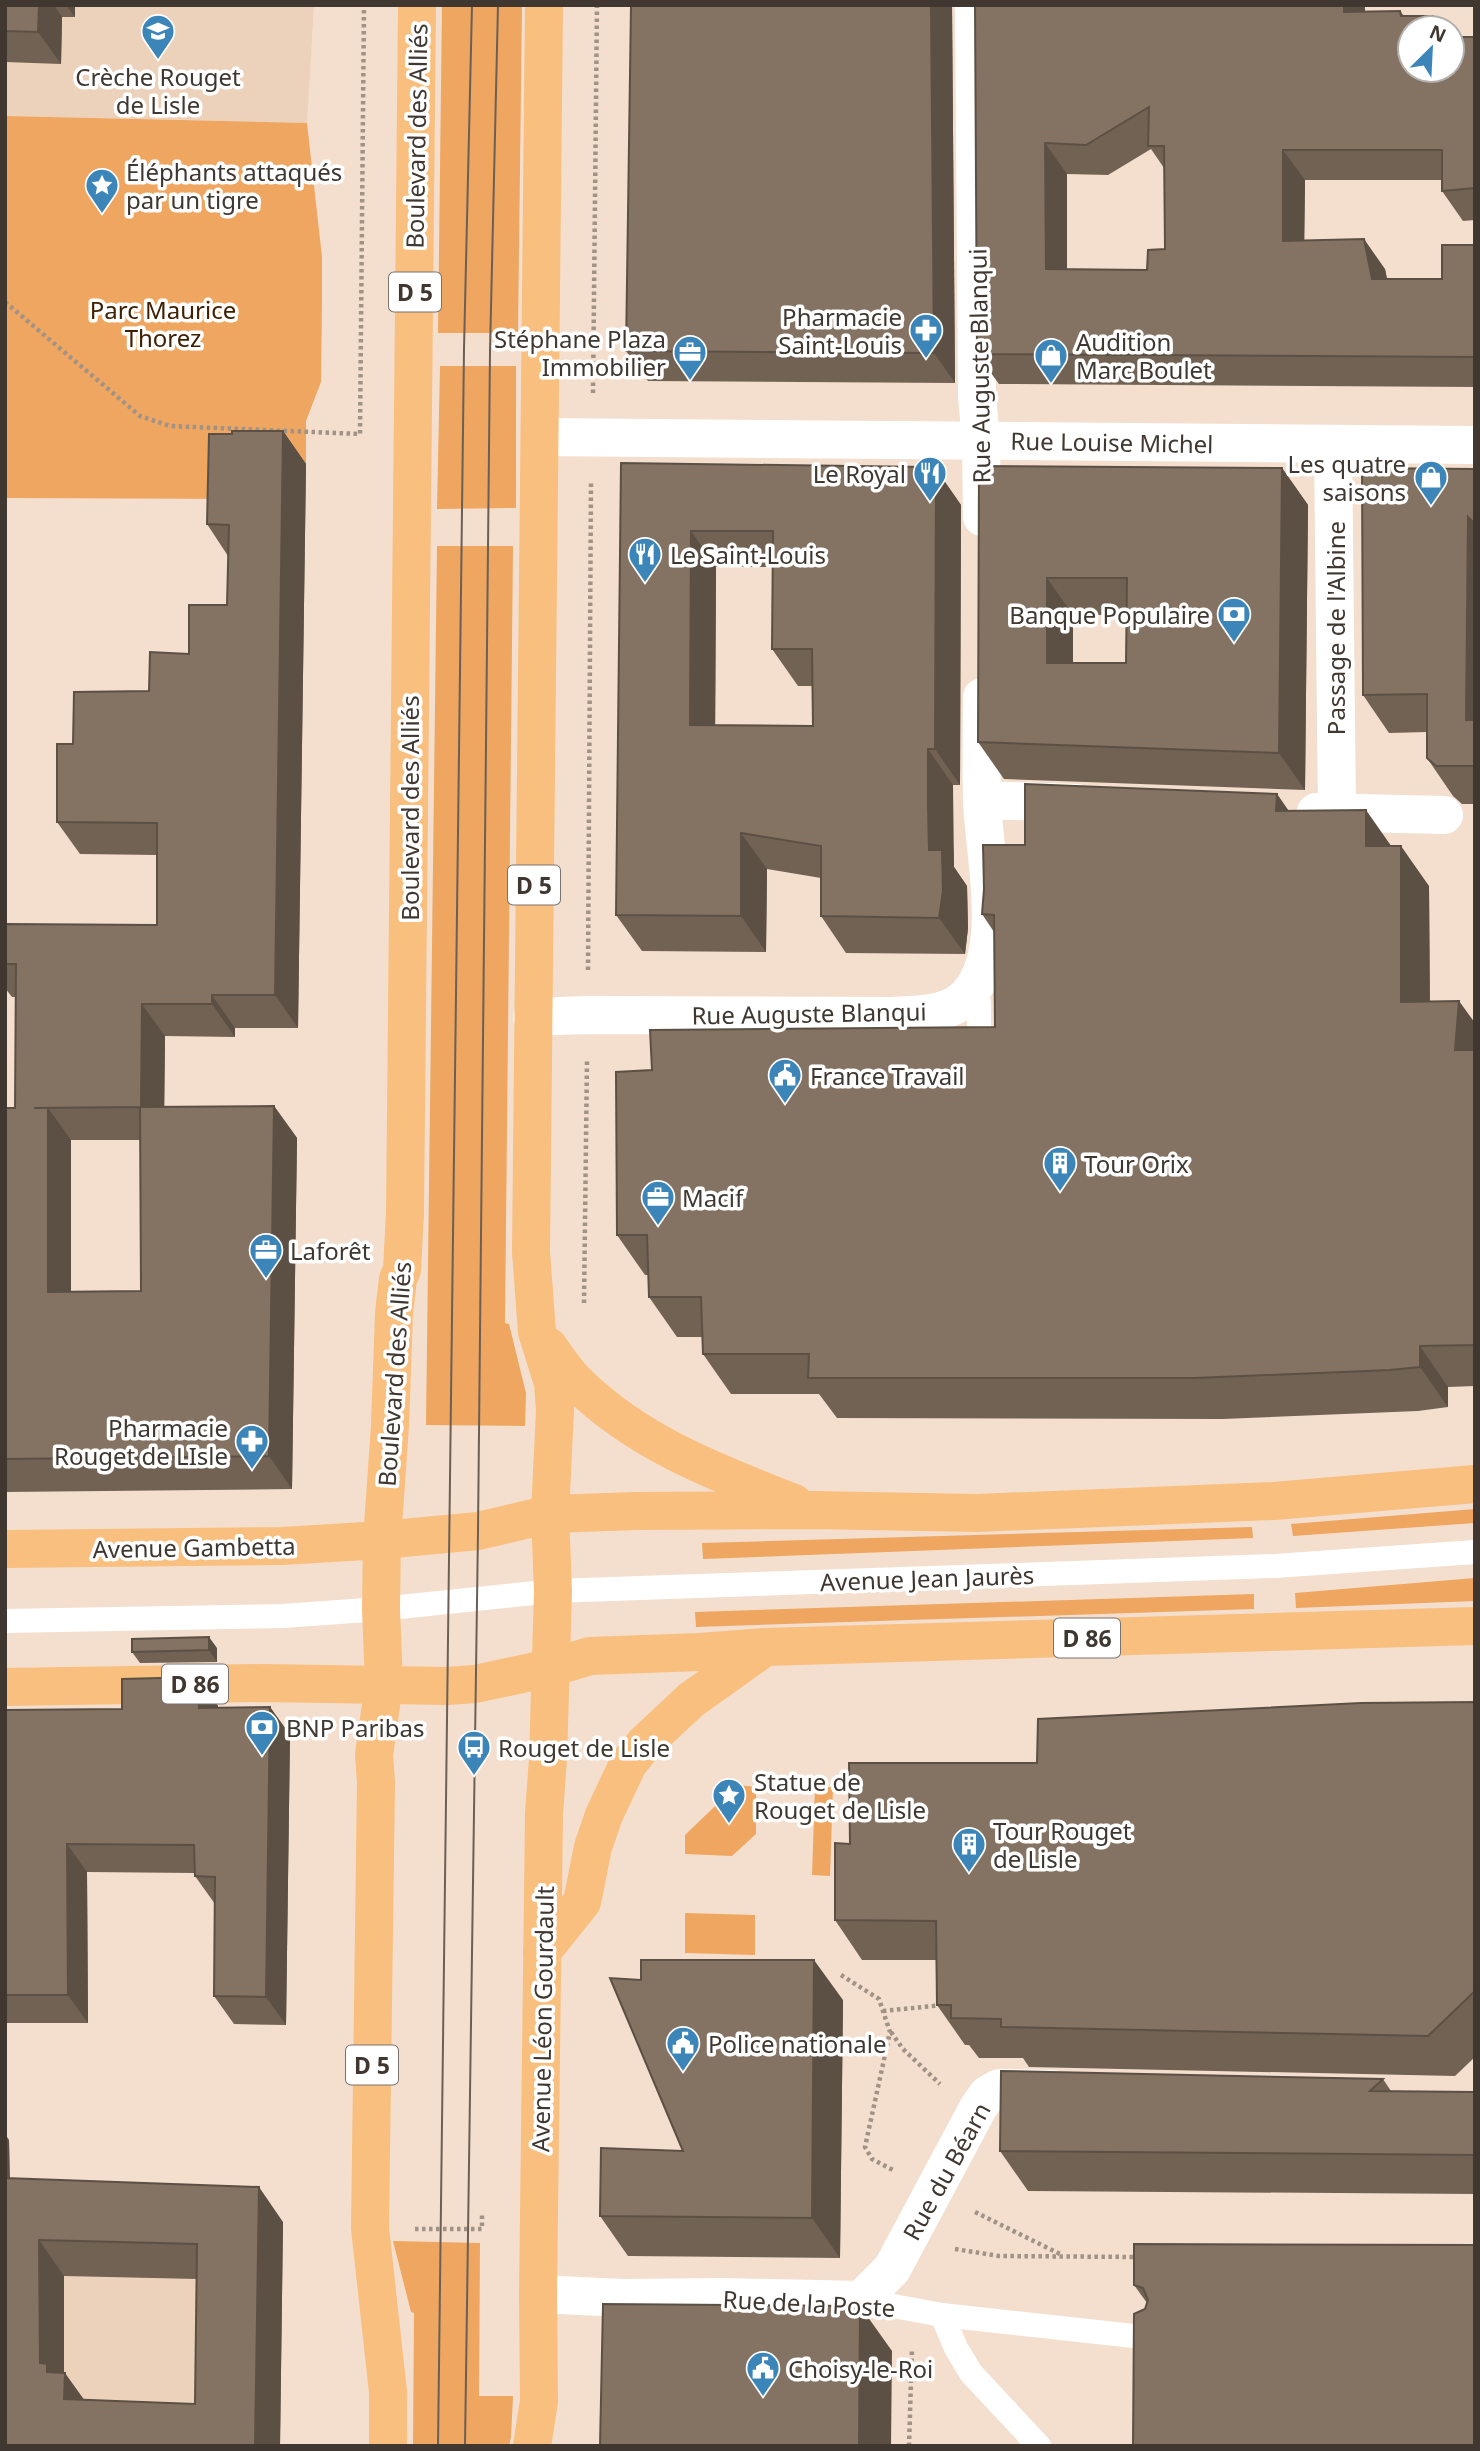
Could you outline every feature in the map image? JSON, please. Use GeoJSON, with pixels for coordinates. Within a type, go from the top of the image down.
{"type":"FeatureCollection","features":[{"type":"Feature","properties":{"kind":"main road","name":"Boulevard des Alliés"},"geometry":{"type":"LineString","coordinates":[[381,1609],[394,1313],[398,1279],[402,1270],[405,1213],[417,5]]}},
{"type":"Feature","properties":{"kind":"main road","name":"D 5"},"geometry":{"type":"LineString","coordinates":[[544,5],[531,1252],[537,1332],[552,1383],[555,1410],[550,1514],[553,1591]]}},
{"type":"Feature","properties":{"kind":"main road"},"geometry":{"type":"LineString","coordinates":[[537,1332],[576,1383],[659,1445],[711,1471],[812,1510]]}},
{"type":"Feature","properties":{"kind":"main road"},"geometry":{"type":"LineString","coordinates":[[383,1540],[478,1531],[550,1514],[812,1510],[977,1513],[1260,1502],[1475,1484]]}},
{"type":"Feature","properties":{"kind":"main road","name":"Avenue Gambetta"},"geometry":{"type":"LineString","coordinates":[[5,1549],[282,1546],[383,1540]]}},
{"type":"Feature","properties":{"kind":"main road","name":"Avenue Léon Gourdault"},"geometry":{"type":"LineString","coordinates":[[531,2446],[539,2401],[544,1814],[553,1591]]}},
{"type":"Feature","properties":{"kind":"main road","name":"D 5"},"geometry":{"type":"LineString","coordinates":[[381,1609],[384,1684],[373,1755],[376,1782],[370,2228],[388,2392],[388,2446]]}},
{"type":"Feature","properties":{"kind":"main road","name":"D 86"},"geometry":{"type":"LineString","coordinates":[[5,1687],[263,1683],[475,1684],[550,1668],[590,1656],[765,1647],[1475,1626]]}},
{"type":"Feature","properties":{"kind":"main road"},"geometry":{"type":"LineString","coordinates":[[542,1952],[582,1902],[593,1846],[628,1764],[644,1744],[691,1700],[765,1647]]}},
{"type":"Feature","properties":{"kind":"street","name":"Rue Auguste Blanqui"},"geometry":{"type":"LineString","coordinates":[[974,5],[977,396],[981,440],[982,548]]}},
{"type":"Feature","properties":{"kind":"street","name":"Rue Louise Michel"},"geometry":{"type":"LineString","coordinates":[[540,437],[1475,445]]}},
{"type":"Feature","properties":{"kind":"street","name":"Passage de l'Albine"},"geometry":{"type":"LineString","coordinates":[[1334,444],[1336,813]]}},
{"type":"Feature","properties":{"kind":"street","name":"Rue Auguste Blanqui"},"geometry":{"type":"LineString","coordinates":[[533,1017],[878,1016],[933,1013],[953,1006],[966,997],[982,974],[989,945],[990,911],[982,800],[982,660]]}},
{"type":"Feature","properties":{"kind":"street"},"geometry":{"type":"LineString","coordinates":[[982,800],[1116,805]]}},
{"type":"Feature","properties":{"kind":"street"},"geometry":{"type":"LineString","coordinates":[[1277,811],[1444,815]]}},
{"type":"Feature","properties":{"kind":"street","name":"Rue du Béarn"},"geometry":{"type":"LineString","coordinates":[[861,2300],[892,2269],[987,2095],[999,2088],[1083,2090]]}},
{"type":"Feature","properties":{"kind":"street","name":"Rue de la Poste"},"geometry":{"type":"LineString","coordinates":[[538,2294],[611,2298],[861,2300]]}},
{"type":"Feature","properties":{"kind":"lane"},"geometry":{"type":"LineString","coordinates":[[976,984],[979,1032]]}},
{"type":"Feature","properties":{"kind":"lane","name":"Avenue Jean Jaurès"},"geometry":{"type":"LineString","coordinates":[[381,1609],[553,1591],[1275,1566],[1475,1552]]}},
{"type":"Feature","properties":{"kind":"lane"},"geometry":{"type":"LineString","coordinates":[[5,1621],[283,1616],[381,1609]]}},
{"type":"Feature","properties":{"kind":"lane","name":"Rue de la Poste"},"geometry":{"type":"LineString","coordinates":[[861,2300],[942,2315],[1161,2339]]}},
{"type":"Feature","properties":{"kind":"lane"},"geometry":{"type":"LineString","coordinates":[[942,2315],[956,2348],[971,2373],[1039,2446]]}},
{"type":"Feature","properties":{"kind":"path"},"geometry":{"type":"LineString","coordinates":[[5,302],[140,416],[170,426],[360,434],[364,5]]}},
{"type":"Feature","properties":{"kind":"path"},"geometry":{"type":"LineString","coordinates":[[584,1313],[597,5]]}},
{"type":"Feature","properties":{"kind":"path"},"geometry":{"type":"LineString","coordinates":[[841,1975],[879,1999],[890,2032],[903,2049],[947,2091]]}},
{"type":"Feature","properties":{"kind":"path"},"geometry":{"type":"LineString","coordinates":[[883,2011],[951,2005]]}},
{"type":"Feature","properties":{"kind":"path"},"geometry":{"type":"LineString","coordinates":[[872,2159],[865,2147],[890,2032]]}},
{"type":"Feature","properties":{"kind":"path"},"geometry":{"type":"LineString","coordinates":[[404,2229],[482,2230],[482,2213]]}},
{"type":"Feature","properties":{"kind":"path"},"geometry":{"type":"LineString","coordinates":[[1025,2237],[1066,2256]]}},
{"type":"Feature","properties":{"kind":"path"},"geometry":{"type":"LineString","coordinates":[[999,2256],[1149,2257]]}},
{"type":"Feature","properties":{"kind":"path"},"geometry":{"type":"LineString","coordinates":[[909,2446],[914,2309]]}},
{"type":"Feature","properties":{"kind":"shaded area","name":"Crèche Rouget de Lisle"},"geometry":{"type":"Polygon","coordinates":[[[5,5],[314,5],[307,123],[5,116],[5,5]]]}},
{"type":"Feature","properties":{"kind":"shaded area"},"geometry":{"type":"Polygon","coordinates":[[[5,2213],[211,2220],[280,2446],[5,2446],[5,2213]]]}},
{"type":"Feature","properties":{"kind":"green space"},"geometry":{"type":"Polygon","coordinates":[[[442,5],[522,5],[518,333],[438,333],[442,5]]]}},
{"type":"Feature","properties":{"kind":"green space","name":"Parc Maurice Thorez"},"geometry":{"type":"Polygon","coordinates":[[[5,116],[307,123],[322,257],[322,298],[321,382],[306,421],[306,464],[253,499],[5,498],[5,116]]]}},
{"type":"Feature","properties":{"kind":"green space"},"geometry":{"type":"Polygon","coordinates":[[[440,366],[516,366],[516,508],[437,509],[440,366]]]}},
{"type":"Feature","properties":{"kind":"green space"},"geometry":{"type":"Polygon","coordinates":[[[437,546],[513,546],[505,1323],[509,1324],[526,1393],[525,1426],[426,1425],[437,546]]]}},
{"type":"Feature","properties":{"kind":"green space"},"geometry":{"type":"Polygon","coordinates":[[[1475,1509],[1475,1523],[1293,1536],[1291,1524],[1475,1509]]]}},
{"type":"Feature","properties":{"kind":"green space"},"geometry":{"type":"Polygon","coordinates":[[[1252,1527],[1253,1538],[703,1559],[702,1543],[1252,1527]]]}},
{"type":"Feature","properties":{"kind":"green space"},"geometry":{"type":"Polygon","coordinates":[[[1475,1578],[1475,1601],[1296,1608],[1295,1593],[1475,1578]]]}},
{"type":"Feature","properties":{"kind":"green space"},"geometry":{"type":"Polygon","coordinates":[[[1254,1594],[1254,1609],[696,1627],[695,1612],[1254,1594]]]}},
{"type":"Feature","properties":{"kind":"green space"},"geometry":{"type":"Polygon","coordinates":[[[737,1785],[756,1787],[756,1834],[732,1856],[685,1854],[685,1835],[737,1785]]]}},
{"type":"Feature","properties":{"kind":"green space"},"geometry":{"type":"Polygon","coordinates":[[[815,1787],[833,1787],[830,1876],[812,1875],[815,1787]]]}},
{"type":"Feature","properties":{"kind":"green space"},"geometry":{"type":"Polygon","coordinates":[[[685,1913],[755,1915],[755,1955],[685,1953],[685,1913]]]}},
{"type":"Feature","properties":{"kind":"green space"},"geometry":{"type":"Polygon","coordinates":[[[393,2241],[480,2243],[479,2396],[513,2396],[509,2446],[413,2446],[414,2313],[411,2312],[393,2241]]]}},
{"type":"Feature","properties":{"kind":"building"},"geometry":{"type":"Polygon","coordinates":[[[5,5],[39,5],[38,32],[5,31],[5,5]]]}},
{"type":"Feature","properties":{"kind":"building"},"geometry":{"type":"Polygon","coordinates":[[[631,5],[931,5],[934,353],[626,351],[631,5]]]}},
{"type":"Feature","properties":{"kind":"building"},"geometry":{"type":"Polygon","coordinates":[[[975,5],[1344,5],[1344,12],[1400,11],[1401,14],[1396,14],[1396,84],[1466,84],[1466,37],[1475,37],[1475,188],[1442,191],[1442,150],[1283,150],[1283,241],[1364,239],[1372,279],[1442,279],[1442,245],[1475,245],[1475,357],[977,354],[975,5]],[[1149,107],[1086,145],[1045,143],[1046,269],[1147,270],[1148,250],[1165,249],[1164,146],[1148,146],[1149,107]]]}},
{"type":"Feature","properties":{"kind":"building"},"geometry":{"type":"Polygon","coordinates":[[[232,431],[283,431],[275,995],[212,995],[212,1004],[142,1004],[141,1107],[274,1106],[269,1456],[5,1459],[5,1108],[15,1108],[16,964],[5,964],[5,924],[157,925],[157,823],[57,822],[57,744],[73,744],[74,692],[149,691],[150,652],[189,654],[189,605],[227,605],[229,525],[207,524],[209,434],[232,434],[232,431]],[[140,1107],[34,1108],[48,1108],[48,1292],[141,1291],[140,1107]]]}},
{"type":"Feature","properties":{"kind":"building"},"geometry":{"type":"Polygon","coordinates":[[[621,463],[936,469],[935,749],[928,749],[928,807],[929,850],[942,850],[943,891],[939,918],[821,916],[821,846],[741,833],[741,916],[616,915],[621,463]],[[691,531],[690,725],[813,726],[812,649],[772,649],[773,531],[691,531]]]}},
{"type":"Feature","properties":{"kind":"building"},"geometry":{"type":"Polygon","coordinates":[[[979,466],[1282,468],[1279,753],[978,742],[979,466]],[[1047,578],[1047,663],[1126,663],[1127,578],[1047,578]]]}},
{"type":"Feature","properties":{"kind":"building"},"geometry":{"type":"Polygon","coordinates":[[[1362,468],[1475,469],[1475,524],[1468,517],[1466,720],[1475,720],[1475,766],[1436,766],[1427,758],[1427,694],[1363,695],[1362,468]]]}},
{"type":"Feature","properties":{"kind":"building","name":"Tour Orix"},"geometry":{"type":"Polygon","coordinates":[[[1025,784],[1277,794],[1276,811],[1366,810],[1366,846],[1401,846],[1401,1002],[1459,1001],[1455,1050],[1475,1050],[1475,1345],[1420,1346],[1420,1367],[1390,1370],[1195,1378],[808,1378],[809,1354],[703,1354],[701,1297],[649,1297],[647,1235],[617,1235],[616,1072],[652,1070],[650,1030],[995,1027],[994,915],[982,914],[983,845],[1025,845],[1025,784]]]}},
{"type":"Feature","properties":{"kind":"building"},"geometry":{"type":"Polygon","coordinates":[[[209,1637],[209,1650],[132,1652],[132,1639],[209,1637]]]}},
{"type":"Feature","properties":{"kind":"building"},"geometry":{"type":"Polygon","coordinates":[[[198,1677],[199,1708],[270,1707],[266,1997],[214,1996],[215,1877],[195,1876],[194,1845],[67,1844],[68,1995],[5,1995],[5,1710],[122,1709],[122,1679],[198,1677]]]}},
{"type":"Feature","properties":{"kind":"building"},"geometry":{"type":"Polygon","coordinates":[[[1475,1702],[1475,1991],[1428,2036],[1001,2027],[1001,2019],[951,2018],[951,2005],[937,2005],[936,1921],[835,1920],[835,1843],[850,1844],[849,1763],[1037,1763],[1038,1719],[1361,1703],[1475,1702]]]}},
{"type":"Feature","properties":{"kind":"building"},"geometry":{"type":"Polygon","coordinates":[[[641,1960],[814,1960],[812,2218],[600,2216],[601,2148],[683,2151],[610,1978],[641,1980],[641,1960]]]}},
{"type":"Feature","properties":{"kind":"building"},"geometry":{"type":"Polygon","coordinates":[[[1001,2071],[1383,2079],[1370,2091],[1475,2092],[1475,2155],[1000,2151],[1001,2071]]]}},
{"type":"Feature","properties":{"kind":"building"},"geometry":{"type":"Polygon","coordinates":[[[5,2178],[259,2187],[255,2446],[5,2446],[5,2178]],[[39,2240],[40,2363],[47,2364],[47,2372],[65,2373],[64,2399],[195,2404],[197,2244],[39,2240]]]}},
{"type":"Feature","properties":{"kind":"building"},"geometry":{"type":"Polygon","coordinates":[[[1134,2244],[1475,2245],[1475,2446],[1133,2446],[1134,2314],[1145,2309],[1148,2300],[1143,2288],[1134,2285],[1134,2244]]]}},
{"type":"Feature","properties":{"kind":"building"},"geometry":{"type":"Polygon","coordinates":[[[603,2304],[860,2306],[859,2446],[600,2446],[603,2304]]]}},
{"type":"Feature","properties":{"kind":"tram line"},"geometry":{"type":"LineString","coordinates":[[438,2446],[464,349],[472,5]]}},
{"type":"Feature","properties":{"kind":"tram line"},"geometry":{"type":"LineString","coordinates":[[465,2446],[490,351],[498,5]]}},
{"type":"Feature","properties":{"kind":"place","name":"Crèche Rouget de Lisle"},"geometry":{"type":"Point","coordinates":[158,61]}},
{"type":"Feature","properties":{"kind":"place","name":"Éléphants attaqués par un tigre"},"geometry":{"type":"Point","coordinates":[102,215]}},
{"type":"Feature","properties":{"kind":"place","name":"Pharmacie Saint-Louis"},"geometry":{"type":"Point","coordinates":[926,360]}},
{"type":"Feature","properties":{"kind":"place","name":"Stéphane Plaza Immobilier"},"geometry":{"type":"Point","coordinates":[690,382]}},
{"type":"Feature","properties":{"kind":"place","name":"Audition Marc Boulet"},"geometry":{"type":"Point","coordinates":[1051,385]}},
{"type":"Feature","properties":{"kind":"place","name":"Le Royal"},"geometry":{"type":"Point","coordinates":[930,503]}},
{"type":"Feature","properties":{"kind":"place","name":"Les quatre saisons"},"geometry":{"type":"Point","coordinates":[1431,507]}},
{"type":"Feature","properties":{"kind":"place","name":"Le Saint-Louis"},"geometry":{"type":"Point","coordinates":[645,584]}},
{"type":"Feature","properties":{"kind":"place","name":"Banque Populaire"},"geometry":{"type":"Point","coordinates":[1234,644]}},
{"type":"Feature","properties":{"kind":"place","name":"France Travail"},"geometry":{"type":"Point","coordinates":[785,1105]}},
{"type":"Feature","properties":{"kind":"place","name":"Tour Orix"},"geometry":{"type":"Point","coordinates":[1060,1193]}},
{"type":"Feature","properties":{"kind":"place","name":"Macif"},"geometry":{"type":"Point","coordinates":[658,1227]}},
{"type":"Feature","properties":{"kind":"place","name":"Laforêt"},"geometry":{"type":"Point","coordinates":[266,1280]}},
{"type":"Feature","properties":{"kind":"place","name":"Pharmacie Rouget de LIsle"},"geometry":{"type":"Point","coordinates":[252,1471]}},
{"type":"Feature","properties":{"kind":"place","name":"BNP Paribas"},"geometry":{"type":"Point","coordinates":[262,1757]}},
{"type":"Feature","properties":{"kind":"place","name":"Rouget de Lisle"},"geometry":{"type":"Point","coordinates":[474,1777]}},
{"type":"Feature","properties":{"kind":"place","name":"Statue de Rouget de Lisle"},"geometry":{"type":"Point","coordinates":[729,1825]}},
{"type":"Feature","properties":{"kind":"place","name":"Tour Rouget de Lisle"},"geometry":{"type":"Point","coordinates":[969,1874]}},
{"type":"Feature","properties":{"kind":"place","name":"Police nationale"},"geometry":{"type":"Point","coordinates":[683,2073]}},
{"type":"Feature","properties":{"kind":"place","name":"Choisy-le-Roi"},"geometry":{"type":"Point","coordinates":[763,2398]}}]}
